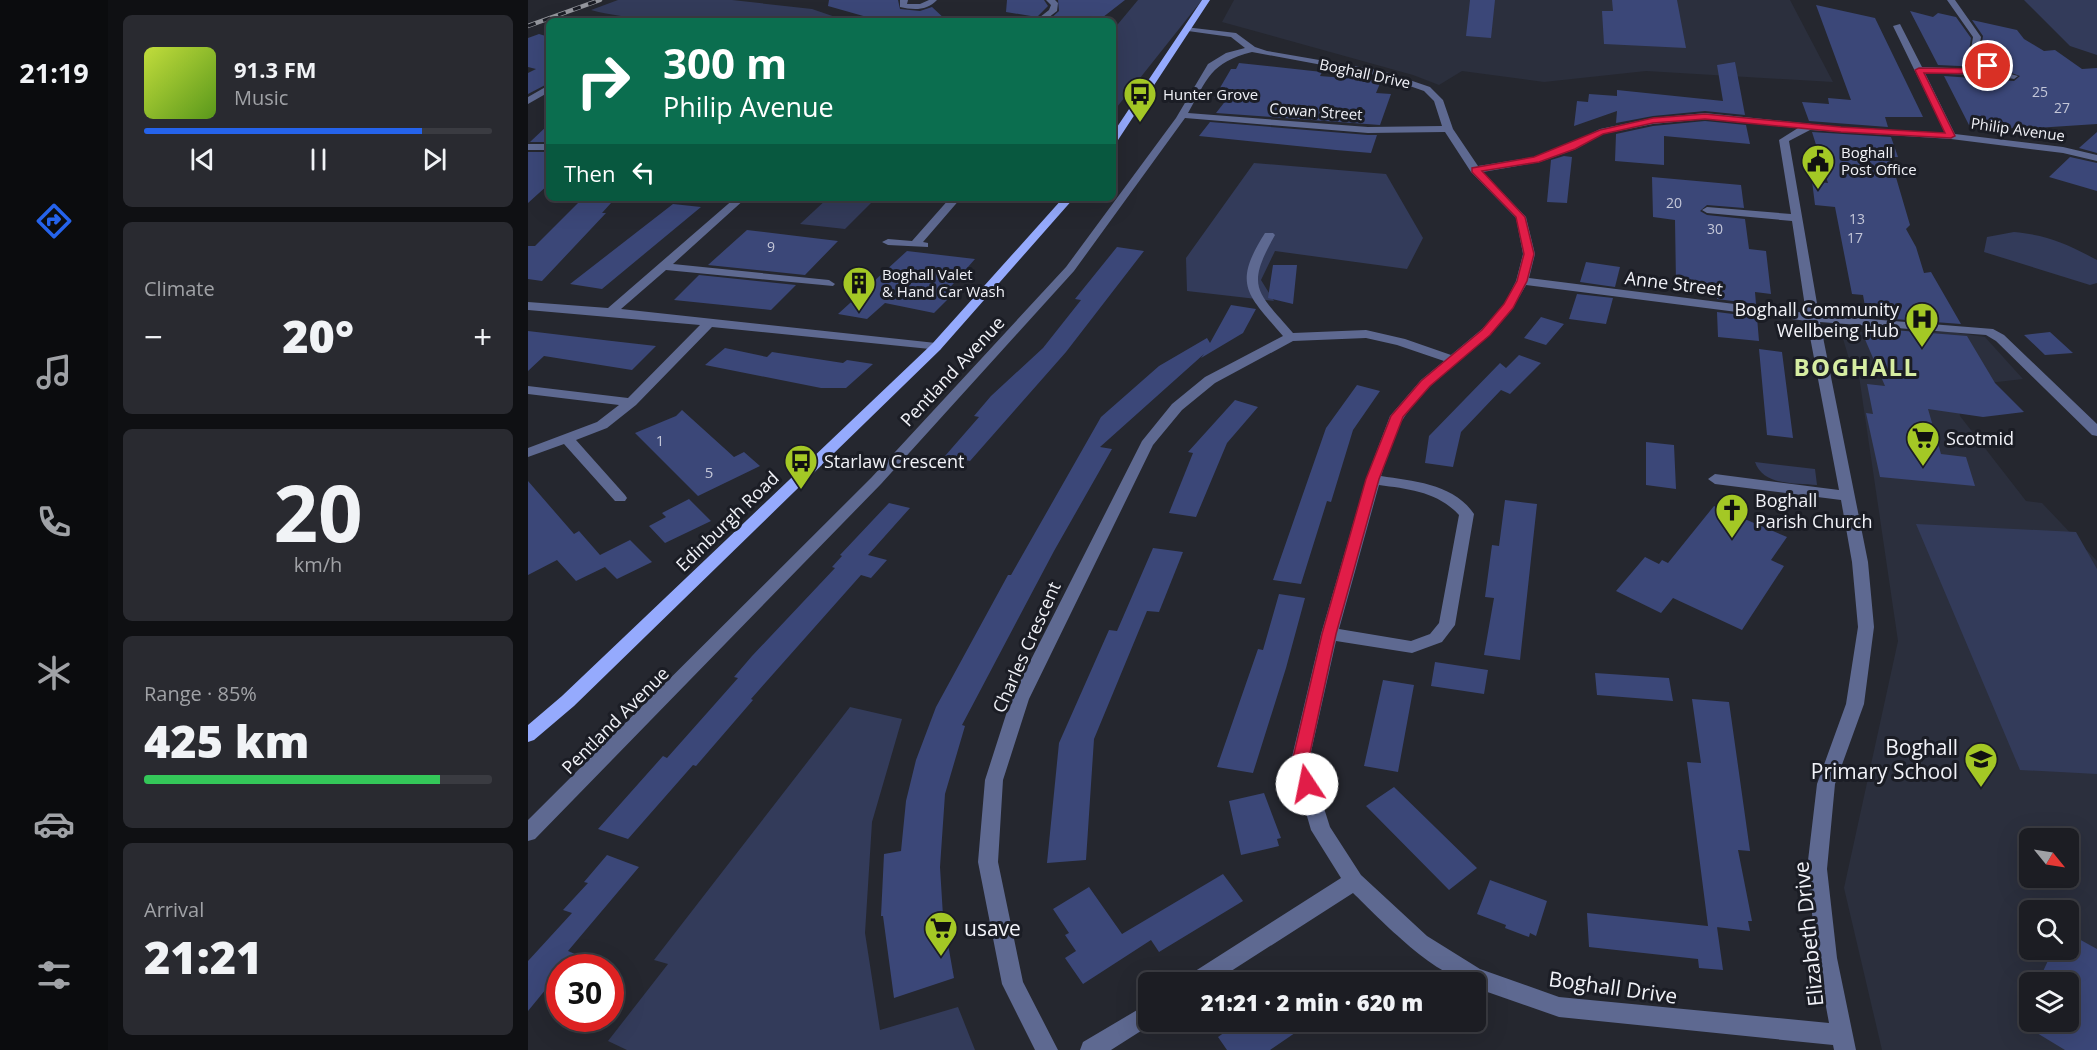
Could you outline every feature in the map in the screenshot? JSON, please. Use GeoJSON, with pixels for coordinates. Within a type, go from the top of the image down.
{"type":"FeatureCollection","features":[{"type":"Feature","properties":{"kind":"main road"},"geometry":{"type":"LineString","coordinates":[[1116,136],[1206,0]]}},
{"type":"Feature","properties":{"kind":"main road","name":"Edinburgh Road"},"geometry":{"type":"LineString","coordinates":[[528,735],[584,685],[936,346],[1067,201]]}},
{"type":"Feature","properties":{"kind":"street"},"geometry":{"type":"LineString","coordinates":[[904,0],[901,2],[903,5],[916,7],[930,4],[933,0]]}},
{"type":"Feature","properties":{"kind":"street"},"geometry":{"type":"LineString","coordinates":[[1043,18],[1053,11],[1055,5],[1050,0]]}},
{"type":"Feature","properties":{"kind":"street"},"geometry":{"type":"LineString","coordinates":[[1951,0],[1977,37],[1975,50],[1988,66],[1986,71]]}},
{"type":"Feature","properties":{"kind":"street"},"geometry":{"type":"LineString","coordinates":[[1897,26],[1951,136]]}},
{"type":"Feature","properties":{"kind":"street","name":"Boghall Drive"},"geometry":{"type":"LineString","coordinates":[[1188,29],[1233,35],[1252,49],[1409,81],[1427,89],[1438,99],[1448,129],[1475,170],[1521,217],[1529,254],[1522,281],[1509,306],[1486,332],[1426,383],[1397,416],[1373,479],[1329,634],[1300,762],[1321,830],[1354,881],[1420,944],[1474,977],[1559,1006],[1843,1042]]}},
{"type":"Feature","properties":{"kind":"street","name":"Pentland Avenue"},"geometry":{"type":"LineString","coordinates":[[528,833],[876,481],[1070,269],[1182,115],[1211,66],[1229,55],[1252,49]]}},
{"type":"Feature","properties":{"kind":"street"},"geometry":{"type":"LineString","coordinates":[[1919,70],[1986,71],[2014,76]]}},
{"type":"Feature","properties":{"kind":"street"},"geometry":{"type":"LineString","coordinates":[[528,101],[546,90]]}},
{"type":"Feature","properties":{"kind":"street","name":"Cowan Street"},"geometry":{"type":"LineString","coordinates":[[1182,115],[1368,130],[1448,129]]}},
{"type":"Feature","properties":{"kind":"street","name":"Philip Avenue"},"geometry":{"type":"LineString","coordinates":[[1475,170],[1536,160],[1572,147],[1600,132],[1653,120],[1705,117],[1808,127],[1951,136],[2063,150],[2097,158]]}},
{"type":"Feature","properties":{"kind":"street","name":"Elizabeth Drive"},"geometry":{"type":"LineString","coordinates":[[1808,127],[1784,140],[1813,318],[1860,561],[1866,627],[1854,704],[1826,784],[1817,869],[1827,958],[1843,1042]]}},
{"type":"Feature","properties":{"kind":"street"},"geometry":{"type":"LineString","coordinates":[[528,147],[546,147]]}},
{"type":"Feature","properties":{"kind":"street"},"geometry":{"type":"LineString","coordinates":[[611,312],[738,201]]}},
{"type":"Feature","properties":{"kind":"street"},"geometry":{"type":"LineString","coordinates":[[915,244],[953,201]]}},
{"type":"Feature","properties":{"kind":"street"},"geometry":{"type":"LineString","coordinates":[[1707,210],[1797,218]]}},
{"type":"Feature","properties":{"kind":"street"},"geometry":{"type":"LineString","coordinates":[[1269,235],[1252,266],[1250,277],[1252,288],[1290,337]]}},
{"type":"Feature","properties":{"kind":"street"},"geometry":{"type":"LineString","coordinates":[[888,242],[928,246]]}},
{"type":"Feature","properties":{"kind":"street"},"geometry":{"type":"LineString","coordinates":[[663,266],[829,284]]}},
{"type":"Feature","properties":{"kind":"street","name":"Anne Street"},"geometry":{"type":"LineString","coordinates":[[1522,281],[1813,318],[1927,329],[1974,329],[1989,332],[2000,338],[2097,432]]}},
{"type":"Feature","properties":{"kind":"street"},"geometry":{"type":"LineString","coordinates":[[528,306],[611,312],[708,324],[936,346]]}},
{"type":"Feature","properties":{"kind":"street"},"geometry":{"type":"LineString","coordinates":[[528,453],[568,440],[602,425],[631,402],[708,324]]}},
{"type":"Feature","properties":{"kind":"street","name":"Charles Crescent"},"geometry":{"type":"LineString","coordinates":[[1047,1050],[1013,984],[988,862],[994,780],[1020,699],[1147,444],[1177,407],[1210,380],[1290,337],[1366,334],[1401,342],[1452,360]]}},
{"type":"Feature","properties":{"kind":"street"},"geometry":{"type":"LineString","coordinates":[[528,390],[631,402]]}},
{"type":"Feature","properties":{"kind":"street"},"geometry":{"type":"LineString","coordinates":[[568,440],[620,498]]}},
{"type":"Feature","properties":{"kind":"street"},"geometry":{"type":"LineString","coordinates":[[1329,634],[1412,647],[1436,638],[1448,625],[1467,513],[1457,501],[1439,491],[1373,479]]}},
{"type":"Feature","properties":{"kind":"street"},"geometry":{"type":"LineString","coordinates":[[1715,479],[1846,496]]}},
{"type":"Feature","properties":{"kind":"street"},"geometry":{"type":"LineString","coordinates":[[1212,972],[1354,881]]}},
{"type":"Feature","properties":{"kind":"street"},"geometry":{"type":"LineString","coordinates":[[1091,1050],[1138,1020]]}},
{"type":"Feature","properties":{"kind":"shaded area"},"geometry":{"type":"Polygon","coordinates":[[[618,0],[732,0],[812,9],[838,18],[636,18],[591,10],[618,0]]]}},
{"type":"Feature","properties":{"kind":"shaded area"},"geometry":{"type":"Polygon","coordinates":[[[1138,0],[1202,0],[1116,108],[1116,26],[1138,0]]]}},
{"type":"Feature","properties":{"kind":"shaded area"},"geometry":{"type":"Polygon","coordinates":[[[1234,0],[1790,0],[1833,82],[1646,71],[1544,82],[1462,71],[1439,85],[1413,75],[1222,22],[1234,0]]]}},
{"type":"Feature","properties":{"kind":"shaded area"},"geometry":{"type":"Polygon","coordinates":[[[2024,0],[2097,0],[2097,55],[2070,46],[2024,0]]]}},
{"type":"Feature","properties":{"kind":"shaded area"},"geometry":{"type":"Polygon","coordinates":[[[1254,163],[1386,174],[1423,238],[1407,269],[1275,251],[1261,280],[1274,301],[1187,291],[1186,258],[1254,163]]]}},
{"type":"Feature","properties":{"kind":"shaded area"},"geometry":{"type":"Polygon","coordinates":[[[825,201],[873,201],[845,229],[800,224],[825,201]]]}},
{"type":"Feature","properties":{"kind":"shaded area"},"geometry":{"type":"Polygon","coordinates":[[[2014,232],[2057,241],[2097,260],[2097,283],[2090,285],[1984,252],[1987,237],[2014,232]]]}},
{"type":"Feature","properties":{"kind":"shaded area"},"geometry":{"type":"Polygon","coordinates":[[[1841,332],[1951,332],[1985,337],[2023,379],[1980,384],[1852,369],[1841,332]]]}},
{"type":"Feature","properties":{"kind":"shaded area","name":"Boghall Primary School"},"geometry":{"type":"Polygon","coordinates":[[[1859,376],[1957,390],[1960,416],[2026,501],[2042,503],[2097,561],[2097,1050],[1882,1050],[1844,888],[1898,641],[1859,376]]]}},
{"type":"Feature","properties":{"kind":"shaded area"},"geometry":{"type":"Polygon","coordinates":[[[1755,462],[1815,469],[1817,485],[1781,482],[1765,475],[1755,462]]]}},
{"type":"Feature","properties":{"kind":"shaded area"},"geometry":{"type":"Polygon","coordinates":[[[1916,524],[2076,532],[2097,569],[2097,774],[2020,770],[1916,524]]]}},
{"type":"Feature","properties":{"kind":"shaded area"},"geometry":{"type":"Polygon","coordinates":[[[850,707],[902,719],[872,822],[865,933],[880,1030],[958,1007],[975,1050],[627,1050],[608,1041],[615,1032],[624,1032],[624,1020],[668,964],[654,960],[850,707]]]}},
{"type":"Feature","properties":{"kind":"building"},"geometry":{"type":"Polygon","coordinates":[[[829,0],[898,0],[900,9],[920,11],[932,7],[944,18],[870,18],[828,6],[829,0]]]}},
{"type":"Feature","properties":{"kind":"building"},"geometry":{"type":"Polygon","coordinates":[[[1007,0],[1044,0],[1048,6],[1037,17],[1006,12],[1007,0]]]}},
{"type":"Feature","properties":{"kind":"building"},"geometry":{"type":"Polygon","coordinates":[[[1058,0],[1125,0],[1102,18],[1051,18],[1059,11],[1058,0]]]}},
{"type":"Feature","properties":{"kind":"building"},"geometry":{"type":"Polygon","coordinates":[[[1470,0],[1495,0],[1491,38],[1466,36],[1470,0]]]}},
{"type":"Feature","properties":{"kind":"building"},"geometry":{"type":"Polygon","coordinates":[[[1612,0],[1677,0],[1686,48],[1604,44],[1602,11],[1613,11],[1612,0]]]}},
{"type":"Feature","properties":{"kind":"building"},"geometry":{"type":"Polygon","coordinates":[[[1816,5],[1875,18],[1923,117],[1885,117],[1888,127],[1809,121],[1802,102],[1829,104],[1828,98],[1851,100],[1816,5]]]}},
{"type":"Feature","properties":{"kind":"building"},"geometry":{"type":"Polygon","coordinates":[[[1910,11],[1933,17],[1938,13],[1956,17],[1971,38],[1969,51],[1981,67],[1938,65],[1910,11]]]}},
{"type":"Feature","properties":{"kind":"building"},"geometry":{"type":"Polygon","coordinates":[[[1972,20],[2017,30],[2024,39],[2044,51],[2055,50],[2082,69],[2097,68],[2097,124],[2021,129],[1969,125],[1944,76],[2014,81],[2020,76],[1994,67],[1981,49],[1983,36],[1972,20]]]}},
{"type":"Feature","properties":{"kind":"building"},"geometry":{"type":"Polygon","coordinates":[[[539,34],[546,36],[546,85],[528,94],[528,73],[536,69],[528,67],[528,38],[539,34]]]}},
{"type":"Feature","properties":{"kind":"building"},"geometry":{"type":"Polygon","coordinates":[[[1735,62],[1745,115],[1705,111],[1653,116],[1616,123],[1617,111],[1574,126],[1577,101],[1588,102],[1589,94],[1617,96],[1617,90],[1723,101],[1717,65],[1735,62]]]}},
{"type":"Feature","properties":{"kind":"building"},"geometry":{"type":"Polygon","coordinates":[[[1239,63],[1322,72],[1320,76],[1381,81],[1376,93],[1391,94],[1380,125],[1216,113],[1227,99],[1214,98],[1231,69],[1236,69],[1239,63]]]}},
{"type":"Feature","properties":{"kind":"building"},"geometry":{"type":"Polygon","coordinates":[[[1705,121],[1746,125],[1750,144],[1664,136],[1664,165],[1615,161],[1616,134],[1653,126],[1705,121]]]}},
{"type":"Feature","properties":{"kind":"building"},"geometry":{"type":"Polygon","coordinates":[[[1210,122],[1377,135],[1371,153],[1199,136],[1210,122]]]}},
{"type":"Feature","properties":{"kind":"building"},"geometry":{"type":"Polygon","coordinates":[[[546,127],[546,142],[530,142],[546,127]]]}},
{"type":"Feature","properties":{"kind":"building"},"geometry":{"type":"Polygon","coordinates":[[[1812,132],[1891,137],[1898,157],[1890,157],[1910,225],[1906,229],[1916,247],[1924,273],[1931,272],[1961,324],[1867,317],[1863,295],[1852,294],[1835,207],[1815,205],[1812,181],[1828,183],[1812,132]]]}},
{"type":"Feature","properties":{"kind":"building"},"geometry":{"type":"Polygon","coordinates":[[[2097,132],[2097,153],[2079,148],[2097,132]]]}},
{"type":"Feature","properties":{"kind":"building"},"geometry":{"type":"Polygon","coordinates":[[[528,152],[546,152],[546,187],[528,203],[528,152]]]}},
{"type":"Feature","properties":{"kind":"building"},"geometry":{"type":"Polygon","coordinates":[[[1564,156],[1572,157],[1567,203],[1547,202],[1551,160],[1564,156]]]}},
{"type":"Feature","properties":{"kind":"building"},"geometry":{"type":"Polygon","coordinates":[[[2070,157],[2097,163],[2097,191],[2049,177],[2070,157]]]}},
{"type":"Feature","properties":{"kind":"building"},"geometry":{"type":"Polygon","coordinates":[[[1652,177],[1741,185],[1744,208],[1707,205],[1700,211],[1707,215],[1745,219],[1749,249],[1766,251],[1771,294],[1755,292],[1756,304],[1717,299],[1716,289],[1676,283],[1675,220],[1653,217],[1652,177]]]}},
{"type":"Feature","properties":{"kind":"building"},"geometry":{"type":"Polygon","coordinates":[[[578,203],[611,203],[602,213],[606,213],[542,281],[528,279],[528,246],[535,246],[578,203]]]}},
{"type":"Feature","properties":{"kind":"building"},"geometry":{"type":"Polygon","coordinates":[[[673,204],[701,207],[602,289],[570,284],[673,204]]]}},
{"type":"Feature","properties":{"kind":"building"},"geometry":{"type":"Polygon","coordinates":[[[747,230],[838,241],[805,275],[708,265],[747,230]]]}},
{"type":"Feature","properties":{"kind":"building"},"geometry":{"type":"Polygon","coordinates":[[[1117,247],[1144,251],[1066,352],[970,461],[945,456],[979,417],[974,416],[991,396],[1043,348],[1081,300],[1075,299],[1117,247]]]}},
{"type":"Feature","properties":{"kind":"building"},"geometry":{"type":"Polygon","coordinates":[[[907,251],[975,259],[946,292],[954,293],[934,313],[885,303],[867,319],[838,314],[907,251]]]}},
{"type":"Feature","properties":{"kind":"building"},"geometry":{"type":"Polygon","coordinates":[[[1586,262],[1620,267],[1615,287],[1580,282],[1586,262]]]}},
{"type":"Feature","properties":{"kind":"building"},"geometry":{"type":"Polygon","coordinates":[[[1273,265],[1297,265],[1293,304],[1268,298],[1273,265]]]}},
{"type":"Feature","properties":{"kind":"building"},"geometry":{"type":"Polygon","coordinates":[[[699,275],[796,285],[771,310],[674,300],[699,275]]]}},
{"type":"Feature","properties":{"kind":"building"},"geometry":{"type":"Polygon","coordinates":[[[1577,294],[1613,298],[1606,324],[1569,319],[1577,294]]]}},
{"type":"Feature","properties":{"kind":"building"},"geometry":{"type":"Polygon","coordinates":[[[1231,305],[1256,309],[1243,333],[1201,358],[1204,354],[1100,447],[1112,449],[1054,551],[962,725],[965,726],[945,794],[940,867],[943,916],[954,978],[894,998],[883,916],[881,916],[884,854],[901,851],[906,801],[916,760],[936,707],[1008,575],[1011,575],[1101,417],[1159,366],[1207,338],[1210,343],[1231,305]]]}},
{"type":"Feature","properties":{"kind":"building"},"geometry":{"type":"Polygon","coordinates":[[[1717,312],[1757,317],[1759,341],[1718,337],[1717,312]]]}},
{"type":"Feature","properties":{"kind":"building"},"geometry":{"type":"Polygon","coordinates":[[[1541,317],[1564,324],[1546,345],[1524,338],[1541,317]]]}},
{"type":"Feature","properties":{"kind":"building"},"geometry":{"type":"Polygon","coordinates":[[[1869,328],[1967,336],[1995,383],[2024,412],[1983,417],[1928,409],[1941,454],[1966,457],[1975,486],[1880,477],[1866,413],[1873,414],[1867,384],[1885,386],[1864,337],[1871,338],[1869,328]]]}},
{"type":"Feature","properties":{"kind":"building"},"geometry":{"type":"Polygon","coordinates":[[[528,331],[656,346],[632,370],[544,356],[528,371],[528,331]]]}},
{"type":"Feature","properties":{"kind":"building"},"geometry":{"type":"Polygon","coordinates":[[[2050,332],[2073,353],[2045,355],[2024,335],[2050,332]]]}},
{"type":"Feature","properties":{"kind":"building"},"geometry":{"type":"Polygon","coordinates":[[[725,348],[767,357],[772,352],[843,363],[847,360],[873,364],[846,388],[821,388],[705,365],[725,348]]]}},
{"type":"Feature","properties":{"kind":"building"},"geometry":{"type":"Polygon","coordinates":[[[1759,349],[1782,352],[1793,438],[1767,435],[1759,349]]]}},
{"type":"Feature","properties":{"kind":"building"},"geometry":{"type":"Polygon","coordinates":[[[1519,355],[1541,363],[1510,394],[1501,390],[1461,432],[1453,467],[1425,463],[1429,436],[1500,363],[1506,368],[1519,355]]]}},
{"type":"Feature","properties":{"kind":"building"},"geometry":{"type":"Polygon","coordinates":[[[1357,385],[1380,391],[1353,430],[1331,502],[1327,501],[1301,584],[1273,580],[1326,428],[1357,385]]]}},
{"type":"Feature","properties":{"kind":"building"},"geometry":{"type":"Polygon","coordinates":[[[1235,400],[1258,407],[1227,443],[1196,517],[1169,513],[1193,453],[1188,452],[1235,400]]]}},
{"type":"Feature","properties":{"kind":"building"},"geometry":{"type":"Polygon","coordinates":[[[682,410],[734,457],[744,452],[760,466],[698,496],[635,433],[676,416],[682,410]]]}},
{"type":"Feature","properties":{"kind":"building"},"geometry":{"type":"Polygon","coordinates":[[[1646,442],[1674,445],[1676,489],[1646,485],[1646,442]]]}},
{"type":"Feature","properties":{"kind":"building"},"geometry":{"type":"Polygon","coordinates":[[[528,481],[574,534],[579,531],[600,555],[630,540],[652,562],[617,579],[605,567],[576,581],[557,560],[528,575],[528,481]]]}},
{"type":"Feature","properties":{"kind":"building"},"geometry":{"type":"Polygon","coordinates":[[[689,499],[711,521],[665,543],[649,526],[666,517],[662,513],[689,499]]]}},
{"type":"Feature","properties":{"kind":"building"},"geometry":{"type":"Polygon","coordinates":[[[1505,500],[1537,504],[1520,660],[1484,655],[1494,598],[1485,597],[1492,545],[1499,546],[1505,500]]]}},
{"type":"Feature","properties":{"kind":"building"},"geometry":{"type":"Polygon","coordinates":[[[889,503],[910,508],[868,555],[887,560],[871,578],[861,575],[751,699],[753,700],[696,766],[693,765],[628,839],[598,829],[663,756],[667,758],[738,678],[734,677],[752,656],[835,568],[832,567],[842,556],[840,555],[889,503]]]}},
{"type":"Feature","properties":{"kind":"building"},"geometry":{"type":"Polygon","coordinates":[[[1714,506],[1787,537],[1771,560],[1784,566],[1742,630],[1673,598],[1661,613],[1616,591],[1645,557],[1659,564],[1662,560],[1668,563],[1714,506]]]}},
{"type":"Feature","properties":{"kind":"building"},"geometry":{"type":"Polygon","coordinates":[[[1153,548],[1183,552],[1159,612],[1147,611],[1094,739],[1086,860],[1047,863],[1059,743],[1109,630],[1117,631],[1153,548]]]}},
{"type":"Feature","properties":{"kind":"building"},"geometry":{"type":"Polygon","coordinates":[[[1279,594],[1305,598],[1253,773],[1217,767],[1258,649],[1263,650],[1279,594]]]}},
{"type":"Feature","properties":{"kind":"building"},"geometry":{"type":"Polygon","coordinates":[[[1435,662],[1488,670],[1484,694],[1431,686],[1435,662]]]}},
{"type":"Feature","properties":{"kind":"building"},"geometry":{"type":"Polygon","coordinates":[[[1595,673],[1669,678],[1673,701],[1597,695],[1595,673]]]}},
{"type":"Feature","properties":{"kind":"building"},"geometry":{"type":"Polygon","coordinates":[[[1383,680],[1414,685],[1398,772],[1364,766],[1383,680]]]}},
{"type":"Feature","properties":{"kind":"building"},"geometry":{"type":"Polygon","coordinates":[[[1692,699],[1729,702],[1750,851],[1738,850],[1752,921],[1748,921],[1750,931],[1708,926],[1687,762],[1701,763],[1692,699]]]}},
{"type":"Feature","properties":{"kind":"building"},"geometry":{"type":"Polygon","coordinates":[[[1394,787],[1477,868],[1449,890],[1366,806],[1394,787]]]}},
{"type":"Feature","properties":{"kind":"building"},"geometry":{"type":"Polygon","coordinates":[[[1264,793],[1281,838],[1277,839],[1279,846],[1241,855],[1229,801],[1264,793]]]}},
{"type":"Feature","properties":{"kind":"building"},"geometry":{"type":"Polygon","coordinates":[[[607,855],[639,867],[568,951],[575,954],[546,954],[546,989],[528,1011],[528,961],[572,913],[563,910],[588,883],[584,882],[607,855]]]}},
{"type":"Feature","properties":{"kind":"building"},"geometry":{"type":"Polygon","coordinates":[[[1223,874],[1243,901],[1159,952],[1151,940],[1083,984],[1065,958],[1076,951],[1065,935],[1069,933],[1053,909],[1089,887],[1122,934],[1223,874]]]}},
{"type":"Feature","properties":{"kind":"building"},"geometry":{"type":"Polygon","coordinates":[[[1490,880],[1547,901],[1536,936],[1530,933],[1529,937],[1477,914],[1490,880]]]}},
{"type":"Feature","properties":{"kind":"building"},"geometry":{"type":"Polygon","coordinates":[[[1587,913],[1717,927],[1723,970],[1699,968],[1698,959],[1589,947],[1587,913]]]}},
{"type":"Feature","properties":{"kind":"building"},"geometry":{"type":"Polygon","coordinates":[[[2079,939],[2097,949],[2097,1050],[2065,1050],[2035,1032],[2079,1032],[2079,972],[2043,972],[2048,960],[2079,960],[2079,939]]]}},
{"type":"Feature","properties":{"kind":"building"},"geometry":{"type":"Polygon","coordinates":[[[1225,1032],[1296,1032],[1270,1050],[1227,1050],[1218,1037],[1225,1032]]]}},
{"type":"Feature","properties":{"kind":"railway"},"geometry":{"type":"LineString","coordinates":[[550,18],[600,0]]}},
{"type":"Feature","properties":{"kind":"railway"},"geometry":{"type":"LineString","coordinates":[[528,26],[546,20]]}},
{"type":"Feature","properties":{"kind":"place","name":"Hunter Grove"},"geometry":{"type":"Point","coordinates":[1140,123]}},
{"type":"Feature","properties":{"kind":"place","name":"Boghall Post Office"},"geometry":{"type":"Point","coordinates":[1818,190]}},
{"type":"Feature","properties":{"kind":"place","name":"Boghall Valet & Hand Car Wash"},"geometry":{"type":"Point","coordinates":[859,312]}},
{"type":"Feature","properties":{"kind":"place","name":"Boghall Community Wellbeing Hub"},"geometry":{"type":"Point","coordinates":[1922,348]}},
{"type":"Feature","properties":{"kind":"place","name":"Scotmid"},"geometry":{"type":"Point","coordinates":[1923,467]}},
{"type":"Feature","properties":{"kind":"place","name":"Starlaw Crescent"},"geometry":{"type":"Point","coordinates":[801,490]}},
{"type":"Feature","properties":{"kind":"place","name":"Boghall Parish Church"},"geometry":{"type":"Point","coordinates":[1732,539]}},
{"type":"Feature","properties":{"kind":"place","name":"Boghall Primary School"},"geometry":{"type":"Point","coordinates":[1981,788]}},
{"type":"Feature","properties":{"kind":"place","name":"usave"},"geometry":{"type":"Point","coordinates":[941,957]}},
{"type":"Feature","properties":{"kind":"district","name":"BOGHALL"},"geometry":{"type":"Point","coordinates":[1856,366]}},
{"type":"Feature","properties":{"kind":"route"},"geometry":{"type":"LineString","coordinates":[[1307,784],[1300,762],[1329,634],[1373,479],[1397,416],[1426,383],[1486,332],[1509,306],[1522,281],[1529,254],[1521,217],[1500,192],[1475,170],[1536,160],[1572,147],[1600,132],[1653,120],[1705,117],[1841,130],[1951,136],[1919,70],[1972,73],[1986,71],[1988,66]]}}]}
